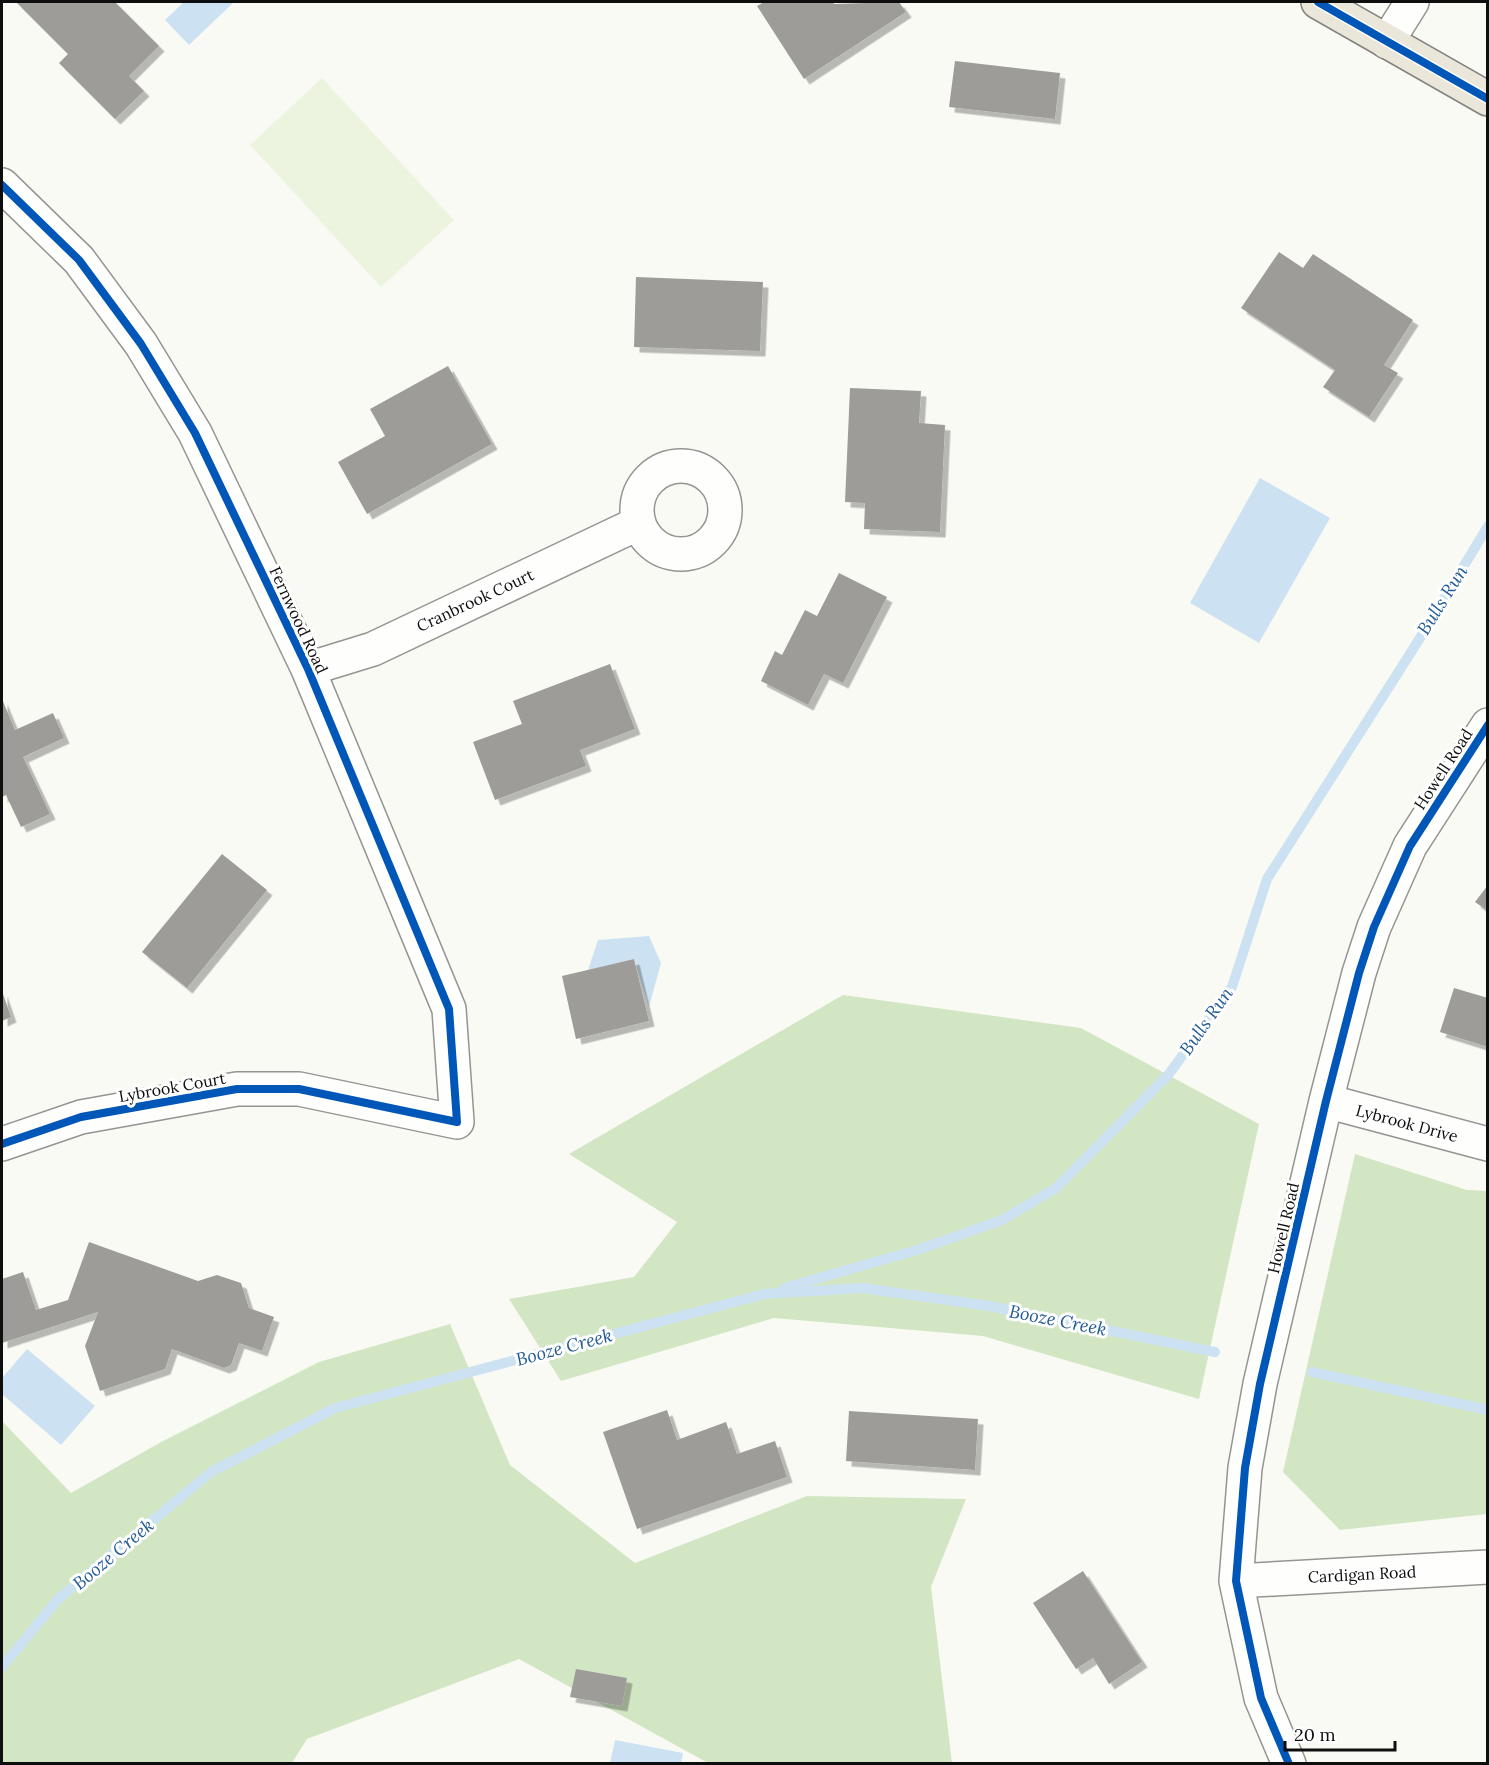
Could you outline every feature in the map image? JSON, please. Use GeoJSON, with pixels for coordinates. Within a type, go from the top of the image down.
{"type":"FeatureCollection","features":[{"type":"Feature","properties":{"kind":"main road"},"geometry":{"type":"LineString","coordinates":[[1318,2],[1488,99]]}},
{"type":"Feature","properties":{"kind":"street"},"geometry":{"type":"LineString","coordinates":[[1387,42],[1412,2]]}},
{"type":"Feature","properties":{"kind":"street","name":"Fernwood Road"},"geometry":{"type":"LineString","coordinates":[[2,185],[79,260],[141,344],[195,433],[308,669],[449,1009],[457,1122]]}},
{"type":"Feature","properties":{"kind":"street","name":"Cranbrook Court"},"geometry":{"type":"LineString","coordinates":[[308,669],[373,649],[639,523]]}},
{"type":"Feature","properties":{"kind":"street","name":"Howell Road"},"geometry":{"type":"LineString","coordinates":[[1289,1764],[1261,1698],[1236,1581],[1245,1468],[1260,1384],[1326,1101],[1359,972],[1390,889],[1410,846],[1488,725]]}},
{"type":"Feature","properties":{"kind":"street","name":"Lybrook Court"},"geometry":{"type":"LineString","coordinates":[[2,1144],[81,1117],[237,1089],[299,1089],[457,1122]]}},
{"type":"Feature","properties":{"kind":"street","name":"Lybrook Drive"},"geometry":{"type":"LineString","coordinates":[[1326,1101],[1488,1144]]}},
{"type":"Feature","properties":{"kind":"street","name":"Cardigan Road"},"geometry":{"type":"LineString","coordinates":[[1236,1581],[1488,1567]]}},
{"type":"Feature","properties":{"kind":"green space"},"geometry":{"type":"Polygon","coordinates":[[[322,78],[454,220],[381,287],[250,145],[322,78]]]}},
{"type":"Feature","properties":{"kind":"green space"},"geometry":{"type":"Polygon","coordinates":[[[843,995],[1081,1028],[1259,1124],[1199,1399],[983,1336],[774,1318],[561,1381],[509,1299],[634,1277],[677,1222],[569,1154],[843,995]]]}},
{"type":"Feature","properties":{"kind":"green space"},"geometry":{"type":"Polygon","coordinates":[[[1355,1154],[1467,1190],[1487,1191],[1487,1514],[1340,1530],[1283,1472],[1355,1154]]]}},
{"type":"Feature","properties":{"kind":"green space"},"geometry":{"type":"Polygon","coordinates":[[[450,1324],[510,1465],[635,1563],[807,1496],[966,1499],[931,1587],[952,1763],[708,1763],[519,1659],[307,1739],[292,1763],[2,1763],[2,1421],[71,1493],[161,1442],[319,1362],[450,1324]]]}},
{"type":"Feature","properties":{"kind":"water"},"geometry":{"type":"Polygon","coordinates":[[[184,2],[234,2],[189,45],[165,20],[184,2]]]}},
{"type":"Feature","properties":{"kind":"water"},"geometry":{"type":"Polygon","coordinates":[[[1260,478],[1330,518],[1259,643],[1190,603],[1260,478]]]}},
{"type":"Feature","properties":{"kind":"water"},"geometry":{"type":"Polygon","coordinates":[[[649,936],[661,963],[649,1007],[634,959],[588,970],[598,940],[649,936]]]}},
{"type":"Feature","properties":{"kind":"water"},"geometry":{"type":"Polygon","coordinates":[[[27,1349],[95,1406],[61,1445],[2,1394],[2,1378],[27,1349]]]}},
{"type":"Feature","properties":{"kind":"water"},"geometry":{"type":"Polygon","coordinates":[[[615,1740],[683,1753],[681,1763],[610,1763],[615,1740]]]}},
{"type":"Feature","properties":{"kind":"building"},"geometry":{"type":"Polygon","coordinates":[[[16,2],[115,2],[159,46],[129,76],[144,91],[115,119],[59,63],[68,54],[16,2]]]}},
{"type":"Feature","properties":{"kind":"building"},"geometry":{"type":"Polygon","coordinates":[[[764,2],[833,2],[834,4],[899,2],[906,12],[804,79],[757,6],[764,2]]]}},
{"type":"Feature","properties":{"kind":"building"},"geometry":{"type":"Polygon","coordinates":[[[955,61],[1060,73],[1055,119],[949,107],[955,61]]]}},
{"type":"Feature","properties":{"kind":"building"},"geometry":{"type":"Polygon","coordinates":[[[1279,252],[1303,268],[1313,254],[1413,320],[1384,365],[1398,373],[1369,417],[1323,387],[1335,370],[1241,308],[1279,252]]]}},
{"type":"Feature","properties":{"kind":"building"},"geometry":{"type":"Polygon","coordinates":[[[636,277],[763,282],[760,351],[634,347],[636,277]]]}},
{"type":"Feature","properties":{"kind":"building"},"geometry":{"type":"Polygon","coordinates":[[[448,366],[492,444],[367,514],[338,462],[385,436],[370,409],[448,366]]]}},
{"type":"Feature","properties":{"kind":"building"},"geometry":{"type":"Polygon","coordinates":[[[850,388],[921,391],[919,423],[945,425],[940,532],[864,529],[865,503],[845,502],[850,388]]]}},
{"type":"Feature","properties":{"kind":"building"},"geometry":{"type":"Polygon","coordinates":[[[839,573],[887,597],[843,683],[824,674],[808,705],[761,681],[775,651],[782,655],[805,610],[817,616],[839,573]]]}},
{"type":"Feature","properties":{"kind":"building"},"geometry":{"type":"Polygon","coordinates":[[[610,664],[635,729],[580,750],[586,766],[495,800],[473,742],[522,724],[513,701],[610,664]]]}},
{"type":"Feature","properties":{"kind":"building"},"geometry":{"type":"Polygon","coordinates":[[[2,699],[15,730],[53,713],[64,738],[23,757],[50,814],[21,827],[6,795],[2,797],[2,699]]]}},
{"type":"Feature","properties":{"kind":"building"},"geometry":{"type":"Polygon","coordinates":[[[222,854],[267,890],[187,988],[142,952],[222,854]]]}},
{"type":"Feature","properties":{"kind":"building"},"geometry":{"type":"Polygon","coordinates":[[[1488,885],[1488,911],[1475,902],[1488,885]]]}},
{"type":"Feature","properties":{"kind":"building"},"geometry":{"type":"Polygon","coordinates":[[[634,959],[649,1021],[576,1039],[562,976],[634,959]]]}},
{"type":"Feature","properties":{"kind":"building"},"geometry":{"type":"Polygon","coordinates":[[[1454,988],[1488,998],[1488,1047],[1440,1032],[1454,988]]]}},
{"type":"Feature","properties":{"kind":"building"},"geometry":{"type":"Polygon","coordinates":[[[2,991],[11,1017],[2,1021],[2,991]]]}},
{"type":"Feature","properties":{"kind":"building"},"geometry":{"type":"Polygon","coordinates":[[[89,1242],[198,1281],[217,1275],[241,1283],[249,1308],[274,1317],[262,1351],[239,1343],[231,1365],[224,1368],[172,1349],[165,1369],[100,1391],[85,1346],[98,1312],[2,1343],[2,1279],[23,1272],[36,1310],[68,1300],[89,1242]]]}},
{"type":"Feature","properties":{"kind":"building"},"geometry":{"type":"Polygon","coordinates":[[[667,1410],[677,1440],[726,1422],[737,1454],[775,1441],[787,1477],[637,1529],[603,1432],[667,1410]]]}},
{"type":"Feature","properties":{"kind":"building"},"geometry":{"type":"Polygon","coordinates":[[[849,1411],[978,1419],[975,1470],[846,1461],[849,1411]]]}},
{"type":"Feature","properties":{"kind":"building"},"geometry":{"type":"Polygon","coordinates":[[[1083,1571],[1142,1662],[1109,1684],[1093,1658],[1076,1669],[1033,1603],[1083,1571]]]}},
{"type":"Feature","properties":{"kind":"building"},"geometry":{"type":"Polygon","coordinates":[[[576,1669],[627,1678],[622,1706],[570,1697],[576,1669]]]}},
{"type":"Feature","properties":{"kind":"waterway","name":"Bulls Run"},"geometry":{"type":"LineString","coordinates":[[784,1288],[917,1250],[1002,1220],[1056,1188],[1169,1074],[1232,987],[1267,879],[1488,526]]}},
{"type":"Feature","properties":{"kind":"waterway","name":"Booze Creek"},"geometry":{"type":"LineString","coordinates":[[2,1667],[58,1599],[211,1472],[335,1408],[764,1294],[863,1288],[989,1306],[1215,1352]]}},
{"type":"Feature","properties":{"kind":"waterway","name":"Booze Creek"},"geometry":{"type":"LineString","coordinates":[[1312,1372],[1488,1410]]}},
{"type":"Feature","properties":{"kind":"cycle path"},"geometry":{"type":"LineString","coordinates":[[1318,2],[1488,99]]}},
{"type":"Feature","properties":{"kind":"cycle path"},"geometry":{"type":"LineString","coordinates":[[2,185],[79,260],[141,344],[195,433],[308,669],[449,1009],[457,1122],[299,1089],[237,1089],[81,1117],[2,1144]]}},
{"type":"Feature","properties":{"kind":"cycle path"},"geometry":{"type":"LineString","coordinates":[[1289,1764],[1261,1698],[1236,1581],[1245,1468],[1260,1384],[1326,1101],[1359,973],[1374,927],[1410,846],[1488,725]]}}]}
